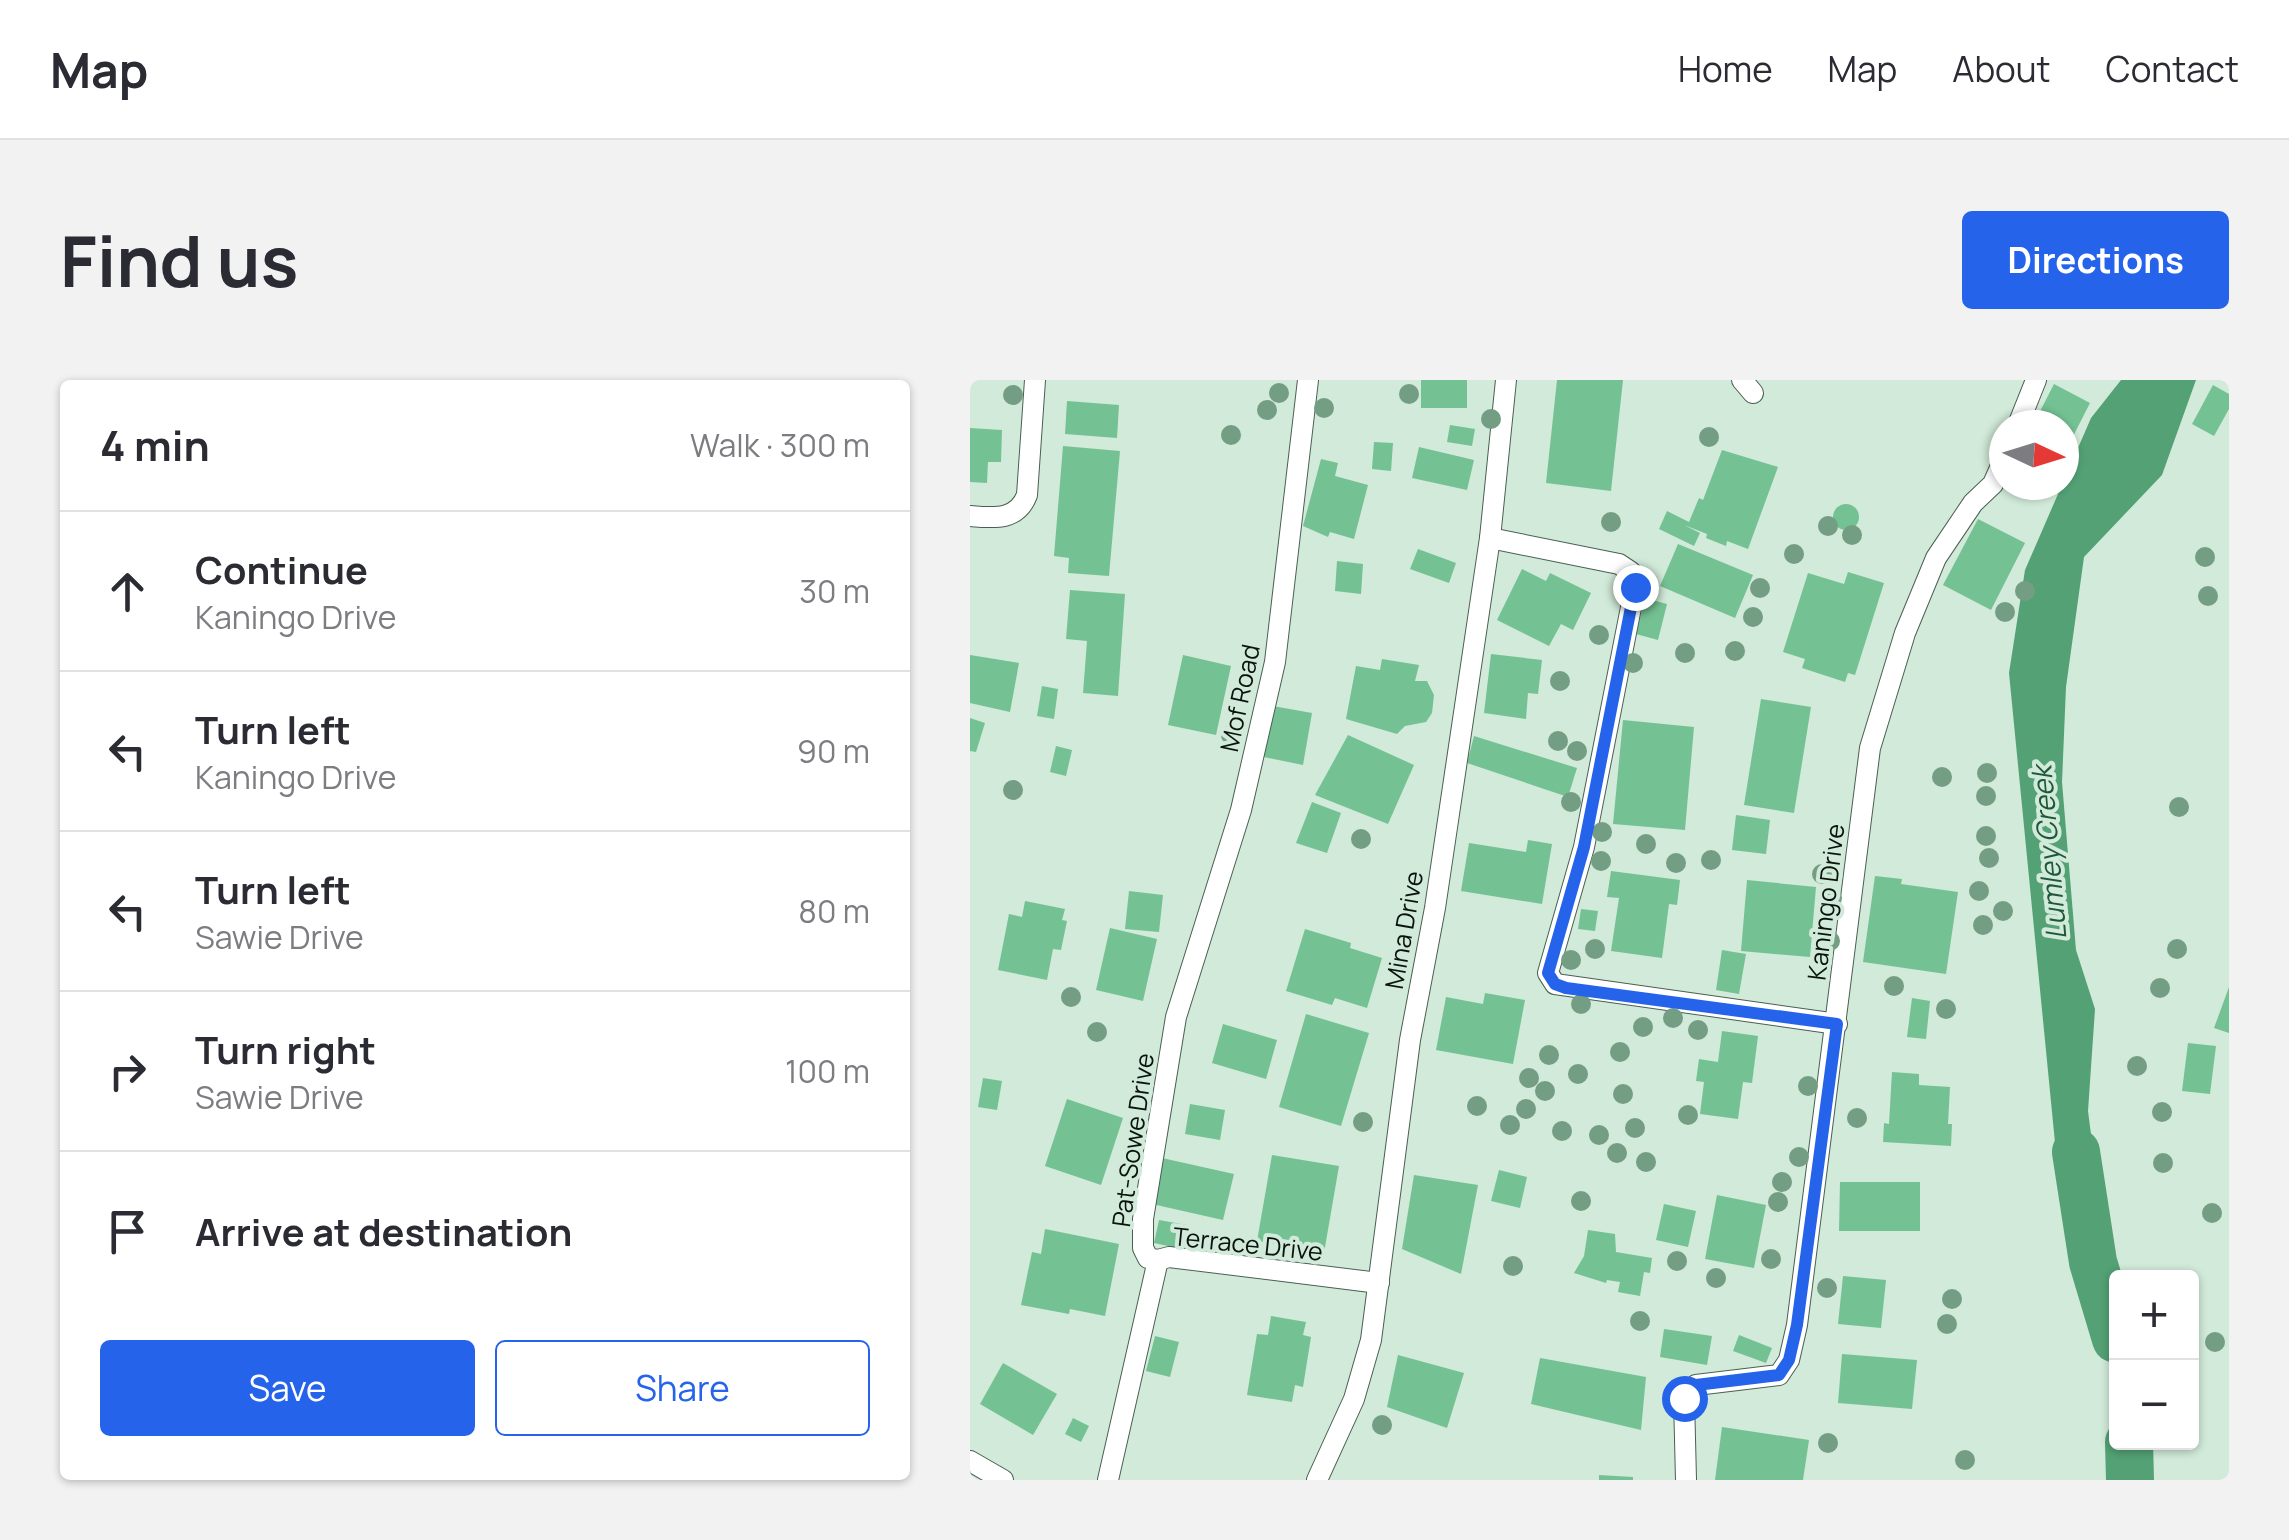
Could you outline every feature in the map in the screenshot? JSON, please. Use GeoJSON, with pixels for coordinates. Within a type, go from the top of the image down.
{"type":"FeatureCollection","features":[{"type":"Feature","properties":{"kind":"street"},"geometry":{"type":"LineString","coordinates":[[970,516],[1009,516],[1023,506],[1035,380]]}},
{"type":"Feature","properties":{"kind":"street","name":"Mof Road"},"geometry":{"type":"LineString","coordinates":[[1176,1018],[1241,810],[1275,662],[1308,380]]}},
{"type":"Feature","properties":{"kind":"street","name":"Mina Drive"},"geometry":{"type":"LineString","coordinates":[[1317,1480],[1354,1399],[1370,1340],[1410,1040],[1435,908],[1490,538],[1506,380]]}},
{"type":"Feature","properties":{"kind":"street"},"geometry":{"type":"LineString","coordinates":[[2024,410],[2036,380]]}},
{"type":"Feature","properties":{"kind":"street","name":"Kaningo Drive"},"geometry":{"type":"LineString","coordinates":[[1686,1480],[1684,1398],[1696,1385],[1779,1375],[1789,1360],[1837,1024],[1870,748],[1906,634],[1936,558],[1989,488]]}},
{"type":"Feature","properties":{"kind":"street"},"geometry":{"type":"LineString","coordinates":[[1490,538],[1619,564],[1632,572],[1635,587],[1584,847],[1548,973],[1555,984],[1837,1024]]}},
{"type":"Feature","properties":{"kind":"street","name":"Pat-Sowe Drive"},"geometry":{"type":"LineString","coordinates":[[1158,1260],[1148,1258],[1143,1248],[1142,1219],[1176,1018]]}},
{"type":"Feature","properties":{"kind":"street","name":"Terrace Drive"},"geometry":{"type":"LineString","coordinates":[[1108,1480],[1158,1260],[1169,1257],[1378,1283]]}},
{"type":"Feature","properties":{"kind":"street"},"geometry":{"type":"LineString","coordinates":[[970,1461],[1003,1480]]}},
{"type":"Feature","properties":{"kind":"water"},"geometry":{"type":"Polygon","coordinates":[[[2121,380],[2196,380],[2162,475],[2084,557],[2066,687],[2062,782],[2076,950],[2095,1009],[2088,1111],[2101,1212],[2062,1214],[2009,673],[2025,570],[2055,500],[2079,500],[2079,446],[2091,418],[2121,380]]]}},
{"type":"Feature","properties":{"kind":"building"},"geometry":{"type":"Polygon","coordinates":[[[1421,380],[1467,380],[1467,408],[1421,408],[1421,380]]]}},
{"type":"Feature","properties":{"kind":"building"},"geometry":{"type":"Polygon","coordinates":[[[1557,380],[1623,380],[1611,491],[1546,483],[1557,380]]]}},
{"type":"Feature","properties":{"kind":"building"},"geometry":{"type":"Polygon","coordinates":[[[2054,384],[2090,403],[2079,425],[2079,410],[2041,410],[2054,384]]]}},
{"type":"Feature","properties":{"kind":"building"},"geometry":{"type":"Polygon","coordinates":[[[2213,385],[2229,394],[2229,409],[2214,436],[2192,424],[2213,385]]]}},
{"type":"Feature","properties":{"kind":"building"},"geometry":{"type":"Polygon","coordinates":[[[1067,401],[1119,405],[1117,438],[1065,434],[1067,401]]]}},
{"type":"Feature","properties":{"kind":"building"},"geometry":{"type":"Polygon","coordinates":[[[1450,425],[1475,429],[1472,446],[1447,442],[1450,425]]]}},
{"type":"Feature","properties":{"kind":"building"},"geometry":{"type":"Polygon","coordinates":[[[970,428],[1002,430],[1001,462],[988,462],[987,483],[970,482],[970,428]]]}},
{"type":"Feature","properties":{"kind":"building"},"geometry":{"type":"Polygon","coordinates":[[[1374,442],[1393,443],[1391,471],[1372,469],[1374,442]]]}},
{"type":"Feature","properties":{"kind":"building"},"geometry":{"type":"Polygon","coordinates":[[[1063,446],[1120,451],[1109,576],[1068,573],[1069,558],[1054,556],[1063,446]]]}},
{"type":"Feature","properties":{"kind":"building"},"geometry":{"type":"Polygon","coordinates":[[[1419,447],[1474,460],[1467,490],[1412,478],[1419,447]]]}},
{"type":"Feature","properties":{"kind":"building"},"geometry":{"type":"Polygon","coordinates":[[[1722,450],[1778,467],[1748,549],[1727,541],[1726,546],[1706,538],[1707,534],[1684,525],[1700,533],[1694,546],[1659,529],[1667,511],[1689,522],[1699,498],[1703,500],[1722,450]]]}},
{"type":"Feature","properties":{"kind":"building"},"geometry":{"type":"Polygon","coordinates":[[[1321,459],[1338,463],[1335,476],[1368,485],[1354,539],[1330,532],[1328,537],[1303,526],[1321,459]]]}},
{"type":"Feature","properties":{"kind":"building"},"geometry":{"type":"Polygon","coordinates":[[[1846,504],[1855,508],[1859,517],[1855,526],[1846,530],[1837,526],[1833,517],[1837,508],[1846,504]]]}},
{"type":"Feature","properties":{"kind":"building"},"geometry":{"type":"Polygon","coordinates":[[[1978,519],[2025,543],[1991,610],[1943,585],[1978,519]]]}},
{"type":"Feature","properties":{"kind":"building"},"geometry":{"type":"Polygon","coordinates":[[[1678,544],[1753,575],[1735,618],[1660,586],[1678,544]]]}},
{"type":"Feature","properties":{"kind":"building"},"geometry":{"type":"Polygon","coordinates":[[[1418,549],[1456,563],[1449,583],[1410,569],[1418,549]]]}},
{"type":"Feature","properties":{"kind":"building"},"geometry":{"type":"Polygon","coordinates":[[[1337,561],[1363,564],[1361,594],[1335,591],[1337,561]]]}},
{"type":"Feature","properties":{"kind":"building"},"geometry":{"type":"Polygon","coordinates":[[[1522,569],[1546,581],[1550,573],[1591,593],[1573,630],[1561,624],[1549,646],[1497,620],[1522,569]]]}},
{"type":"Feature","properties":{"kind":"building"},"geometry":{"type":"Polygon","coordinates":[[[1848,572],[1884,583],[1855,675],[1848,673],[1845,682],[1802,668],[1805,659],[1783,652],[1808,573],[1844,584],[1848,572]]]}},
{"type":"Feature","properties":{"kind":"building"},"geometry":{"type":"Polygon","coordinates":[[[1070,590],[1125,594],[1118,696],[1083,693],[1087,641],[1066,639],[1070,590]]]}},
{"type":"Feature","properties":{"kind":"building"},"geometry":{"type":"Polygon","coordinates":[[[1645,598],[1667,604],[1658,640],[1636,634],[1645,598]]]}},
{"type":"Feature","properties":{"kind":"building"},"geometry":{"type":"Polygon","coordinates":[[[1491,654],[1542,660],[1538,694],[1528,693],[1526,719],[1484,713],[1491,654]]]}},
{"type":"Feature","properties":{"kind":"building"},"geometry":{"type":"Polygon","coordinates":[[[970,655],[1019,663],[1010,712],[970,703],[970,655]]]}},
{"type":"Feature","properties":{"kind":"building"},"geometry":{"type":"Polygon","coordinates":[[[1183,655],[1231,666],[1216,735],[1168,725],[1183,655]]]}},
{"type":"Feature","properties":{"kind":"building"},"geometry":{"type":"Polygon","coordinates":[[[1382,659],[1419,665],[1415,681],[1427,681],[1434,695],[1432,713],[1426,722],[1405,726],[1397,734],[1346,719],[1356,666],[1380,670],[1382,659]]]}},
{"type":"Feature","properties":{"kind":"building"},"geometry":{"type":"Polygon","coordinates":[[[1042,686],[1058,689],[1054,719],[1037,716],[1042,686]]]}},
{"type":"Feature","properties":{"kind":"building"},"geometry":{"type":"Polygon","coordinates":[[[1761,699],[1811,707],[1794,813],[1744,805],[1761,699]]]}},
{"type":"Feature","properties":{"kind":"building"},"geometry":{"type":"Polygon","coordinates":[[[1273,706],[1312,713],[1303,765],[1264,757],[1273,706]]]}},
{"type":"Feature","properties":{"kind":"building"},"geometry":{"type":"Polygon","coordinates":[[[970,718],[985,723],[976,752],[970,751],[970,718]]]}},
{"type":"Feature","properties":{"kind":"building"},"geometry":{"type":"Polygon","coordinates":[[[1623,720],[1694,727],[1685,830],[1613,824],[1623,720]]]}},
{"type":"Feature","properties":{"kind":"building"},"geometry":{"type":"Polygon","coordinates":[[[1348,735],[1414,765],[1388,824],[1315,795],[1348,735]]]}},
{"type":"Feature","properties":{"kind":"building"},"geometry":{"type":"Polygon","coordinates":[[[1474,736],[1577,768],[1568,797],[1467,763],[1474,736]]]}},
{"type":"Feature","properties":{"kind":"building"},"geometry":{"type":"Polygon","coordinates":[[[1056,746],[1072,750],[1066,776],[1050,772],[1056,746]]]}},
{"type":"Feature","properties":{"kind":"building"},"geometry":{"type":"Polygon","coordinates":[[[1312,802],[1341,813],[1327,853],[1296,843],[1312,802]]]}},
{"type":"Feature","properties":{"kind":"building"},"geometry":{"type":"Polygon","coordinates":[[[1736,815],[1770,820],[1766,854],[1732,850],[1736,815]]]}},
{"type":"Feature","properties":{"kind":"building"},"geometry":{"type":"Polygon","coordinates":[[[1528,840],[1552,844],[1542,904],[1461,891],[1469,843],[1526,852],[1528,840]]]}},
{"type":"Feature","properties":{"kind":"building"},"geometry":{"type":"Polygon","coordinates":[[[1611,871],[1680,880],[1677,905],[1669,904],[1662,958],[1611,951],[1619,898],[1607,897],[1611,871]]]}},
{"type":"Feature","properties":{"kind":"building"},"geometry":{"type":"Polygon","coordinates":[[[1875,876],[1958,892],[1946,974],[1863,962],[1875,876]]]}},
{"type":"Feature","properties":{"kind":"building"},"geometry":{"type":"Polygon","coordinates":[[[1747,880],[1816,887],[1810,957],[1741,951],[1747,880]]]}},
{"type":"Feature","properties":{"kind":"building"},"geometry":{"type":"Polygon","coordinates":[[[1129,891],[1163,895],[1159,932],[1125,929],[1129,891]]]}},
{"type":"Feature","properties":{"kind":"building"},"geometry":{"type":"Polygon","coordinates":[[[1025,901],[1065,909],[1062,920],[1067,921],[1061,950],[1053,949],[1047,980],[998,970],[1009,914],[1022,917],[1025,901]]]}},
{"type":"Feature","properties":{"kind":"building"},"geometry":{"type":"Polygon","coordinates":[[[1581,909],[1598,911],[1595,931],[1578,929],[1581,909]]]}},
{"type":"Feature","properties":{"kind":"building"},"geometry":{"type":"Polygon","coordinates":[[[1110,928],[1157,939],[1143,1001],[1096,990],[1110,928]]]}},
{"type":"Feature","properties":{"kind":"building"},"geometry":{"type":"Polygon","coordinates":[[[1305,929],[1351,943],[1350,948],[1382,958],[1367,1008],[1335,998],[1332,1005],[1286,991],[1305,929]]]}},
{"type":"Feature","properties":{"kind":"building"},"geometry":{"type":"Polygon","coordinates":[[[1722,950],[1746,954],[1739,994],[1716,990],[1722,950]]]}},
{"type":"Feature","properties":{"kind":"building"},"geometry":{"type":"Polygon","coordinates":[[[2229,987],[2229,1033],[2214,1028],[2229,987]]]}},
{"type":"Feature","properties":{"kind":"building"},"geometry":{"type":"Polygon","coordinates":[[[1485,993],[1525,1000],[1513,1064],[1436,1050],[1446,997],[1483,1004],[1485,993]]]}},
{"type":"Feature","properties":{"kind":"building"},"geometry":{"type":"Polygon","coordinates":[[[1912,998],[1930,1001],[1926,1039],[1907,1037],[1912,998]]]}},
{"type":"Feature","properties":{"kind":"building"},"geometry":{"type":"Polygon","coordinates":[[[1306,1014],[1369,1033],[1341,1126],[1279,1107],[1306,1014]]]}},
{"type":"Feature","properties":{"kind":"building"},"geometry":{"type":"Polygon","coordinates":[[[1223,1024],[1277,1040],[1266,1079],[1212,1063],[1223,1024]]]}},
{"type":"Feature","properties":{"kind":"building"},"geometry":{"type":"Polygon","coordinates":[[[1722,1031],[1758,1036],[1752,1083],[1743,1082],[1738,1119],[1700,1114],[1704,1082],[1696,1081],[1699,1059],[1718,1062],[1722,1031]]]}},
{"type":"Feature","properties":{"kind":"building"},"geometry":{"type":"Polygon","coordinates":[[[2188,1043],[2216,1046],[2210,1094],[2182,1091],[2188,1043]]]}},
{"type":"Feature","properties":{"kind":"building"},"geometry":{"type":"Polygon","coordinates":[[[1892,1072],[1919,1074],[1919,1085],[1950,1087],[1951,1146],[1883,1142],[1884,1123],[1889,1124],[1892,1072]]]}},
{"type":"Feature","properties":{"kind":"building"},"geometry":{"type":"Polygon","coordinates":[[[983,1078],[1002,1081],[997,1110],[978,1107],[983,1078]]]}},
{"type":"Feature","properties":{"kind":"building"},"geometry":{"type":"Polygon","coordinates":[[[1067,1099],[1123,1118],[1101,1185],[1045,1166],[1067,1099]]]}},
{"type":"Feature","properties":{"kind":"building"},"geometry":{"type":"Polygon","coordinates":[[[1190,1104],[1225,1110],[1220,1140],[1185,1134],[1190,1104]]]}},
{"type":"Feature","properties":{"kind":"building"},"geometry":{"type":"Polygon","coordinates":[[[1272,1155],[1339,1166],[1324,1253],[1257,1241],[1272,1155]]]}},
{"type":"Feature","properties":{"kind":"building"},"geometry":{"type":"Polygon","coordinates":[[[1162,1158],[1234,1174],[1223,1220],[1152,1204],[1162,1158]]]}},
{"type":"Feature","properties":{"kind":"building"},"geometry":{"type":"Polygon","coordinates":[[[1499,1170],[1527,1177],[1520,1208],[1491,1201],[1499,1170]]]}},
{"type":"Feature","properties":{"kind":"building"},"geometry":{"type":"Polygon","coordinates":[[[1414,1175],[1478,1185],[1461,1274],[1402,1249],[1414,1175]]]}},
{"type":"Feature","properties":{"kind":"building"},"geometry":{"type":"Polygon","coordinates":[[[1840,1182],[1920,1182],[1920,1231],[1839,1231],[1840,1182]]]}},
{"type":"Feature","properties":{"kind":"building"},"geometry":{"type":"Polygon","coordinates":[[[1717,1195],[1766,1205],[1754,1268],[1705,1259],[1717,1195]]]}},
{"type":"Feature","properties":{"kind":"building"},"geometry":{"type":"Polygon","coordinates":[[[1664,1204],[1696,1211],[1688,1247],[1656,1240],[1664,1204]]]}},
{"type":"Feature","properties":{"kind":"building"},"geometry":{"type":"Polygon","coordinates":[[[1159,1220],[1187,1225],[1182,1249],[1154,1243],[1159,1220]]]}},
{"type":"Feature","properties":{"kind":"building"},"geometry":{"type":"Polygon","coordinates":[[[1045,1229],[1119,1244],[1105,1316],[1021,1305],[1032,1252],[1041,1254],[1045,1229]]]}},
{"type":"Feature","properties":{"kind":"building"},"geometry":{"type":"Polygon","coordinates":[[[1588,1230],[1615,1234],[1616,1252],[1652,1258],[1650,1273],[1644,1272],[1640,1296],[1618,1292],[1620,1282],[1606,1283],[1574,1273],[1584,1256],[1588,1230]]]}},
{"type":"Feature","properties":{"kind":"building"},"geometry":{"type":"Polygon","coordinates":[[[1843,1276],[1886,1280],[1881,1328],[1838,1324],[1843,1276]]]}},
{"type":"Feature","properties":{"kind":"building"},"geometry":{"type":"Polygon","coordinates":[[[1271,1316],[1306,1322],[1303,1335],[1311,1337],[1303,1387],[1295,1385],[1292,1402],[1247,1395],[1257,1334],[1268,1335],[1271,1316]]]}},
{"type":"Feature","properties":{"kind":"building"},"geometry":{"type":"Polygon","coordinates":[[[1664,1329],[1712,1336],[1707,1365],[1660,1357],[1664,1329]]]}},
{"type":"Feature","properties":{"kind":"building"},"geometry":{"type":"Polygon","coordinates":[[[1739,1335],[1772,1348],[1766,1363],[1733,1351],[1739,1335]]]}},
{"type":"Feature","properties":{"kind":"building"},"geometry":{"type":"Polygon","coordinates":[[[1155,1336],[1179,1342],[1170,1377],[1146,1371],[1155,1336]]]}},
{"type":"Feature","properties":{"kind":"building"},"geometry":{"type":"Polygon","coordinates":[[[1842,1354],[1917,1360],[1912,1409],[1838,1403],[1842,1354]]]}},
{"type":"Feature","properties":{"kind":"building"},"geometry":{"type":"Polygon","coordinates":[[[1398,1355],[1464,1373],[1447,1428],[1387,1407],[1398,1355]]]}},
{"type":"Feature","properties":{"kind":"building"},"geometry":{"type":"Polygon","coordinates":[[[1540,1358],[1646,1377],[1641,1430],[1531,1404],[1540,1358]]]}},
{"type":"Feature","properties":{"kind":"building"},"geometry":{"type":"Polygon","coordinates":[[[1003,1363],[1057,1394],[1033,1435],[980,1404],[1003,1363]]]}},
{"type":"Feature","properties":{"kind":"building"},"geometry":{"type":"Polygon","coordinates":[[[1073,1418],[1089,1426],[1081,1442],[1065,1434],[1073,1418]]]}},
{"type":"Feature","properties":{"kind":"building"},"geometry":{"type":"Polygon","coordinates":[[[1722,1427],[1809,1440],[1803,1480],[1715,1480],[1722,1427]]]}},
{"type":"Feature","properties":{"kind":"building"},"geometry":{"type":"Polygon","coordinates":[[[1599,1475],[1633,1477],[1633,1480],[1599,1480],[1599,1475]]]}},
{"type":"Feature","properties":{"kind":"waterway","name":"Lumley Creek"},"geometry":{"type":"LineString","coordinates":[[2076,1152],[2093,1262],[2109,1316]]}},
{"type":"Feature","properties":{"kind":"waterway","name":"Lumley Creek"},"geometry":{"type":"LineString","coordinates":[[2129,1450],[2130,1480]]}},
{"type":"Feature","properties":{"kind":"route"},"geometry":{"type":"LineString","coordinates":[[1635,587],[1584,847],[1548,973],[1555,984],[1566,988],[1837,1024],[1789,1360],[1779,1375],[1696,1385],[1684,1398]]}}]}
